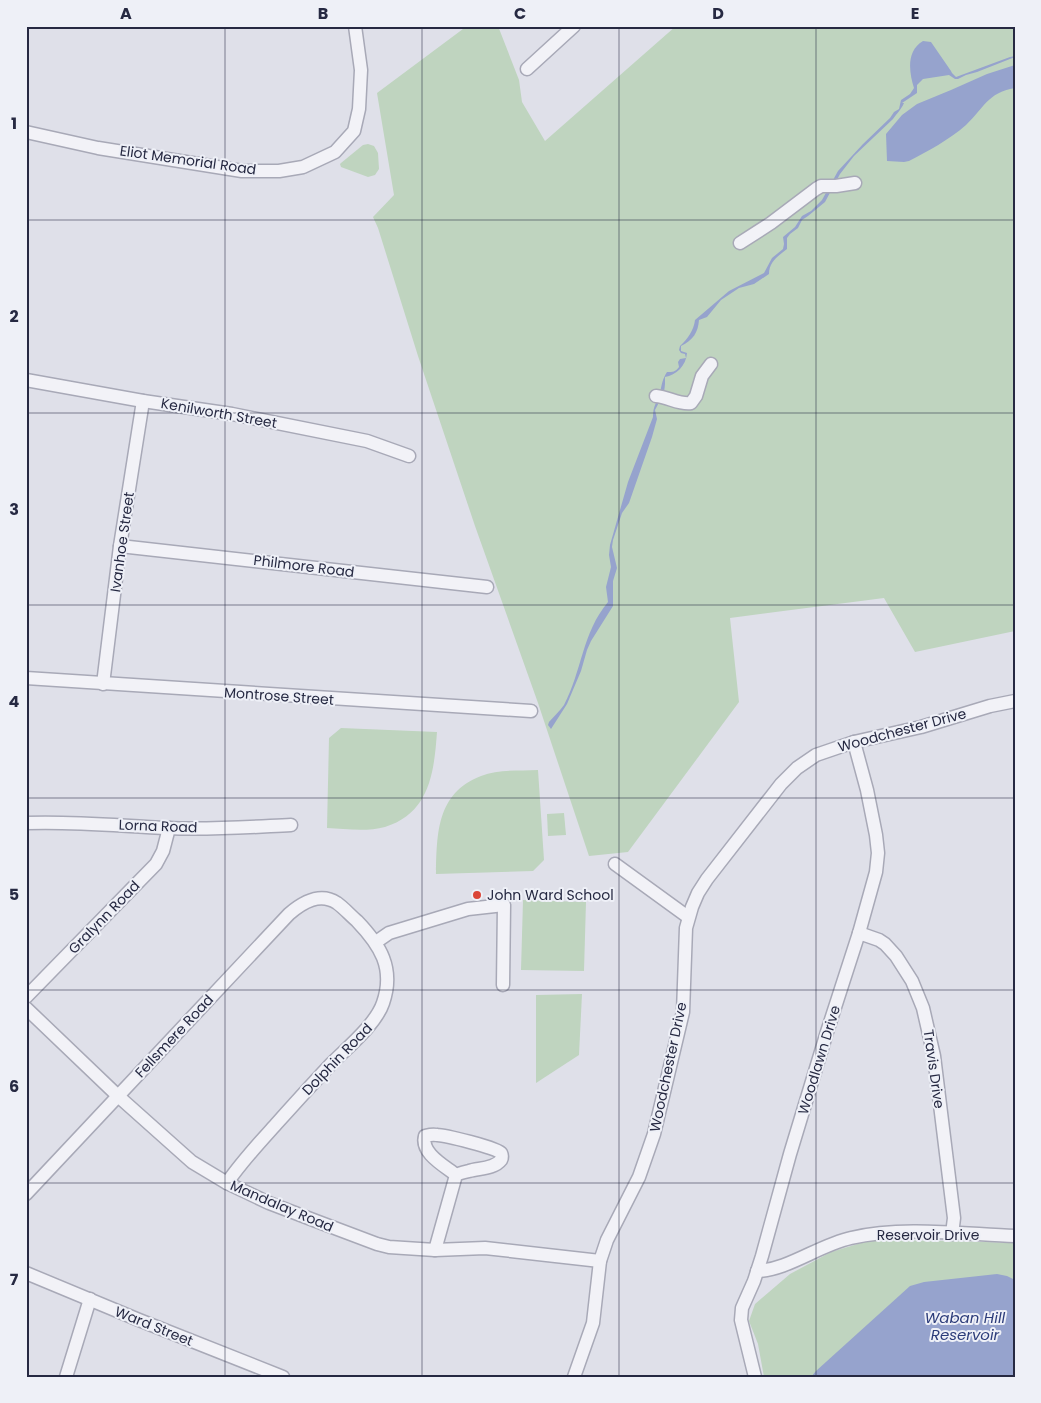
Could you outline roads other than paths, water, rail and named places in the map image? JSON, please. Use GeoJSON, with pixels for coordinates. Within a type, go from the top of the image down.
{"type":"FeatureCollection","features":[{"type":"Feature","properties":{"kind":"street","name":"Eliot Memorial Road"},"geometry":{"type":"LineString","coordinates":[[26,132],[98,148],[242,171],[279,171],[303,167],[335,152],[354,131],[359,109],[361,70],[355,26]]}},
{"type":"Feature","properties":{"kind":"street"},"geometry":{"type":"LineString","coordinates":[[527,70],[572,27]]}},
{"type":"Feature","properties":{"kind":"street"},"geometry":{"type":"LineString","coordinates":[[740,243],[772,224],[816,189],[854,182]]}},
{"type":"Feature","properties":{"kind":"street"},"geometry":{"type":"LineString","coordinates":[[660,397],[691,403],[696,396],[702,376],[711,364]]}},
{"type":"Feature","properties":{"kind":"street","name":"Kenilworth Street"},"geometry":{"type":"LineString","coordinates":[[26,380],[143,401],[232,414],[367,441],[409,456]]}},
{"type":"Feature","properties":{"kind":"street","name":"Ivanhoe Street"},"geometry":{"type":"LineString","coordinates":[[103,684],[120,546],[143,401]]}},
{"type":"Feature","properties":{"kind":"street","name":"Philmore Road"},"geometry":{"type":"LineString","coordinates":[[120,546],[487,587]]}},
{"type":"Feature","properties":{"kind":"street","name":"Montrose Street"},"geometry":{"type":"LineString","coordinates":[[26,678],[531,711]]}},
{"type":"Feature","properties":{"kind":"street","name":"Woodchester Drive"},"geometry":{"type":"LineString","coordinates":[[574,1377],[593,1323],[600,1261],[607,1240],[639,1177],[654,1134],[683,1012],[685,940],[688,917],[698,893],[707,879],[781,784],[797,768],[816,755],[854,742],[1015,701]]}},
{"type":"Feature","properties":{"kind":"street","name":"Woodlawn Drive"},"geometry":{"type":"LineString","coordinates":[[755,1377],[741,1317],[744,1304],[758,1271],[821,1051],[859,933],[876,872],[878,853],[876,835],[867,790],[854,742]]}},
{"type":"Feature","properties":{"kind":"street","name":"Lorna Road"},"geometry":{"type":"LineString","coordinates":[[26,823],[59,822],[169,828],[290,825]]}},
{"type":"Feature","properties":{"kind":"street","name":"Gralynn Road"},"geometry":{"type":"LineString","coordinates":[[26,997],[156,864],[169,828]]}},
{"type":"Feature","properties":{"kind":"street"},"geometry":{"type":"LineString","coordinates":[[615,864],[688,917]]}},
{"type":"Feature","properties":{"kind":"street","name":"Fellsmere Road"},"geometry":{"type":"LineString","coordinates":[[26,1194],[290,914],[302,904],[312,899],[323,898],[333,901]]}},
{"type":"Feature","properties":{"kind":"street","name":"Dolphin Road"},"geometry":{"type":"LineString","coordinates":[[227,1183],[244,1159],[378,1014],[385,995],[387,978],[383,958],[376,942],[348,913],[333,901]]}},
{"type":"Feature","properties":{"kind":"street"},"geometry":{"type":"LineString","coordinates":[[376,942],[391,932],[468,908],[504,905],[503,986]]}},
{"type":"Feature","properties":{"kind":"street","name":"Travis Drive"},"geometry":{"type":"LineString","coordinates":[[859,933],[879,940],[896,956],[912,981],[923,1008],[934,1056],[954,1218],[952,1234]]}},
{"type":"Feature","properties":{"kind":"street","name":"Mandalay Road"},"geometry":{"type":"LineString","coordinates":[[26,1008],[118,1096],[192,1162],[227,1183],[279,1207],[389,1247],[435,1250],[485,1248],[600,1261]]}},
{"type":"Feature","properties":{"kind":"street"},"geometry":{"type":"LineString","coordinates":[[438,1135],[489,1147],[500,1152],[502,1155],[502,1160],[498,1164],[456,1175],[427,1152],[424,1142],[426,1136],[438,1135]]}},
{"type":"Feature","properties":{"kind":"street"},"geometry":{"type":"LineString","coordinates":[[435,1250],[456,1175]]}},
{"type":"Feature","properties":{"kind":"street","name":"Reservoir Drive"},"geometry":{"type":"LineString","coordinates":[[758,1271],[781,1266],[834,1242],[884,1232],[1015,1236]]}},
{"type":"Feature","properties":{"kind":"street","name":"Ward Street"},"geometry":{"type":"LineString","coordinates":[[26,1273],[283,1377]]}},
{"type":"Feature","properties":{"kind":"street"},"geometry":{"type":"LineString","coordinates":[[66,1377],[90,1300]]}},
{"type":"Feature","properties":{"kind":"water"},"geometry":{"type":"Polygon","coordinates":[[[923,41],[931,42],[956,77],[1010,57],[1015,57],[958,79],[949,75],[923,79],[917,85],[917,93],[902,103],[904,103],[893,119],[854,156],[840,174],[825,202],[802,220],[798,228],[790,234],[787,238],[787,249],[772,263],[769,274],[754,284],[739,288],[721,300],[707,317],[699,320],[694,336],[681,346],[681,351],[687,353],[686,358],[685,354],[679,350],[680,346],[690,334],[695,320],[729,291],[764,273],[772,258],[783,249],[783,237],[795,227],[802,216],[811,211],[822,200],[838,171],[899,109],[901,100],[910,94],[914,88],[910,62],[914,50],[923,41]]]}},
{"type":"Feature","properties":{"kind":"water"},"geometry":{"type":"Polygon","coordinates":[[[1015,65],[1015,88],[992,97],[966,125],[938,145],[909,161],[887,161],[886,134],[902,115],[917,104],[987,74],[1015,65]]]}},
{"type":"Feature","properties":{"kind":"water"},"geometry":{"type":"Polygon","coordinates":[[[686,358],[680,369],[665,377],[664,393],[655,410],[657,419],[652,437],[629,503],[622,513],[613,540],[612,547],[617,568],[613,581],[613,606],[591,641],[567,704],[551,729],[548,725],[549,722],[564,705],[575,679],[587,639],[599,614],[608,602],[606,587],[611,567],[610,545],[628,482],[653,417],[654,407],[664,377],[667,372],[678,369],[680,359],[686,358]]]}},
{"type":"Feature","properties":{"kind":"water","name":"Waban Hill Reservoir"},"geometry":{"type":"Polygon","coordinates":[[[997,1274],[1015,1280],[1015,1377],[811,1377],[910,1286],[924,1282],[997,1274]]]}},
{"type":"Feature","properties":{"kind":"place","name":"John Ward School"},"geometry":{"type":"Point","coordinates":[477,895]}}]}
